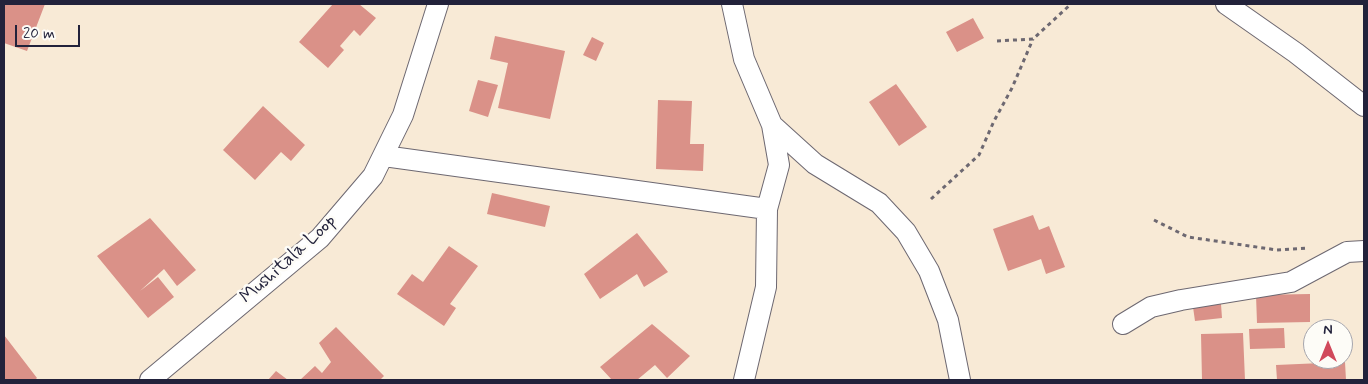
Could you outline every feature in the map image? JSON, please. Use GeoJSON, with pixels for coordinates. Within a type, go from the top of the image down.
{"type":"FeatureCollection","features":[{"type":"Feature","properties":{"kind":"street","name":"Mushitala Loop"},"geometry":{"type":"LineString","coordinates":[[150,380],[320,238],[373,176],[403,115],[438,4]]}},
{"type":"Feature","properties":{"kind":"street"},"geometry":{"type":"LineString","coordinates":[[732,4],[744,59],[772,125],[779,165],[767,209],[766,287],[744,380]]}},
{"type":"Feature","properties":{"kind":"street"},"geometry":{"type":"LineString","coordinates":[[1226,4],[1296,53],[1364,106]]}},
{"type":"Feature","properties":{"kind":"street"},"geometry":{"type":"LineString","coordinates":[[772,125],[815,164],[879,203],[906,232],[929,271],[948,320],[960,380]]}},
{"type":"Feature","properties":{"kind":"street"},"geometry":{"type":"LineString","coordinates":[[384,156],[767,209]]}},
{"type":"Feature","properties":{"kind":"street"},"geometry":{"type":"LineString","coordinates":[[1123,324],[1151,307],[1181,300],[1291,282],[1346,252],[1364,251]]}},
{"type":"Feature","properties":{"kind":"path"},"geometry":{"type":"LineString","coordinates":[[931,199],[979,155],[994,121],[1012,88],[1032,39],[1071,4]]}},
{"type":"Feature","properties":{"kind":"path"},"geometry":{"type":"LineString","coordinates":[[996,41],[1032,39]]}},
{"type":"Feature","properties":{"kind":"path"},"geometry":{"type":"LineString","coordinates":[[1154,220],[1188,237],[1277,250],[1312,248]]}},
{"type":"Feature","properties":{"kind":"building"},"geometry":{"type":"Polygon","coordinates":[[[4,4],[45,4],[27,51],[4,43],[4,4]]]}},
{"type":"Feature","properties":{"kind":"building"},"geometry":{"type":"Polygon","coordinates":[[[333,4],[359,4],[376,18],[360,36],[354,30],[340,46],[344,50],[328,68],[299,42],[333,4]]]}},
{"type":"Feature","properties":{"kind":"building"},"geometry":{"type":"Polygon","coordinates":[[[973,18],[984,38],[957,52],[946,32],[973,18]]]}},
{"type":"Feature","properties":{"kind":"building"},"geometry":{"type":"Polygon","coordinates":[[[495,36],[565,51],[550,119],[498,108],[508,63],[490,59],[495,36]]]}},
{"type":"Feature","properties":{"kind":"building"},"geometry":{"type":"Polygon","coordinates":[[[592,37],[604,43],[596,61],[583,55],[592,37]]]}},
{"type":"Feature","properties":{"kind":"building"},"geometry":{"type":"Polygon","coordinates":[[[478,80],[498,85],[488,117],[469,111],[478,80]]]}},
{"type":"Feature","properties":{"kind":"building"},"geometry":{"type":"Polygon","coordinates":[[[896,84],[927,127],[899,146],[869,102],[896,84]]]}},
{"type":"Feature","properties":{"kind":"building"},"geometry":{"type":"Polygon","coordinates":[[[658,100],[692,101],[690,144],[704,144],[703,171],[656,169],[658,100]]]}},
{"type":"Feature","properties":{"kind":"building"},"geometry":{"type":"Polygon","coordinates":[[[263,106],[305,145],[291,161],[281,152],[255,180],[223,150],[263,106]]]}},
{"type":"Feature","properties":{"kind":"building"},"geometry":{"type":"Polygon","coordinates":[[[492,193],[550,206],[545,227],[487,214],[492,193]]]}},
{"type":"Feature","properties":{"kind":"building"},"geometry":{"type":"Polygon","coordinates":[[[1033,215],[1039,230],[1049,226],[1065,267],[1046,274],[1041,259],[1008,271],[993,229],[1033,215]]]}},
{"type":"Feature","properties":{"kind":"building"},"geometry":{"type":"Polygon","coordinates":[[[150,218],[196,270],[177,286],[164,269],[140,291],[158,277],[174,297],[148,318],[97,256],[150,218]]]}},
{"type":"Feature","properties":{"kind":"building"},"geometry":{"type":"Polygon","coordinates":[[[637,233],[668,272],[644,287],[637,274],[600,299],[584,274],[637,233]]]}},
{"type":"Feature","properties":{"kind":"building"},"geometry":{"type":"Polygon","coordinates":[[[449,246],[478,266],[450,304],[456,308],[444,326],[397,294],[412,274],[423,282],[449,246]]]}},
{"type":"Feature","properties":{"kind":"building"},"geometry":{"type":"Polygon","coordinates":[[[1310,294],[1310,319],[1303,319],[1303,322],[1257,323],[1256,295],[1310,294]]]}},
{"type":"Feature","properties":{"kind":"building"},"geometry":{"type":"Polygon","coordinates":[[[1221,304],[1222,318],[1195,321],[1193,307],[1221,304]]]}},
{"type":"Feature","properties":{"kind":"building"},"geometry":{"type":"Polygon","coordinates":[[[652,324],[690,356],[667,378],[655,365],[637,380],[612,380],[600,367],[652,324]]]}},
{"type":"Feature","properties":{"kind":"building"},"geometry":{"type":"Polygon","coordinates":[[[336,327],[384,376],[380,380],[300,380],[315,366],[322,373],[331,362],[319,343],[336,327]]]}},
{"type":"Feature","properties":{"kind":"building"},"geometry":{"type":"Polygon","coordinates":[[[1284,328],[1285,348],[1250,349],[1249,329],[1284,328]]]}},
{"type":"Feature","properties":{"kind":"building"},"geometry":{"type":"Polygon","coordinates":[[[1243,333],[1245,380],[1202,380],[1201,334],[1243,333]]]}},
{"type":"Feature","properties":{"kind":"building"},"geometry":{"type":"Polygon","coordinates":[[[4,335],[37,378],[35,380],[4,380],[4,335]]]}},
{"type":"Feature","properties":{"kind":"building"},"geometry":{"type":"Polygon","coordinates":[[[1303,364],[1303,369],[1345,369],[1346,380],[1277,380],[1276,365],[1303,364]]]}},
{"type":"Feature","properties":{"kind":"building"},"geometry":{"type":"Polygon","coordinates":[[[276,371],[288,380],[268,380],[276,371]]]}}]}
